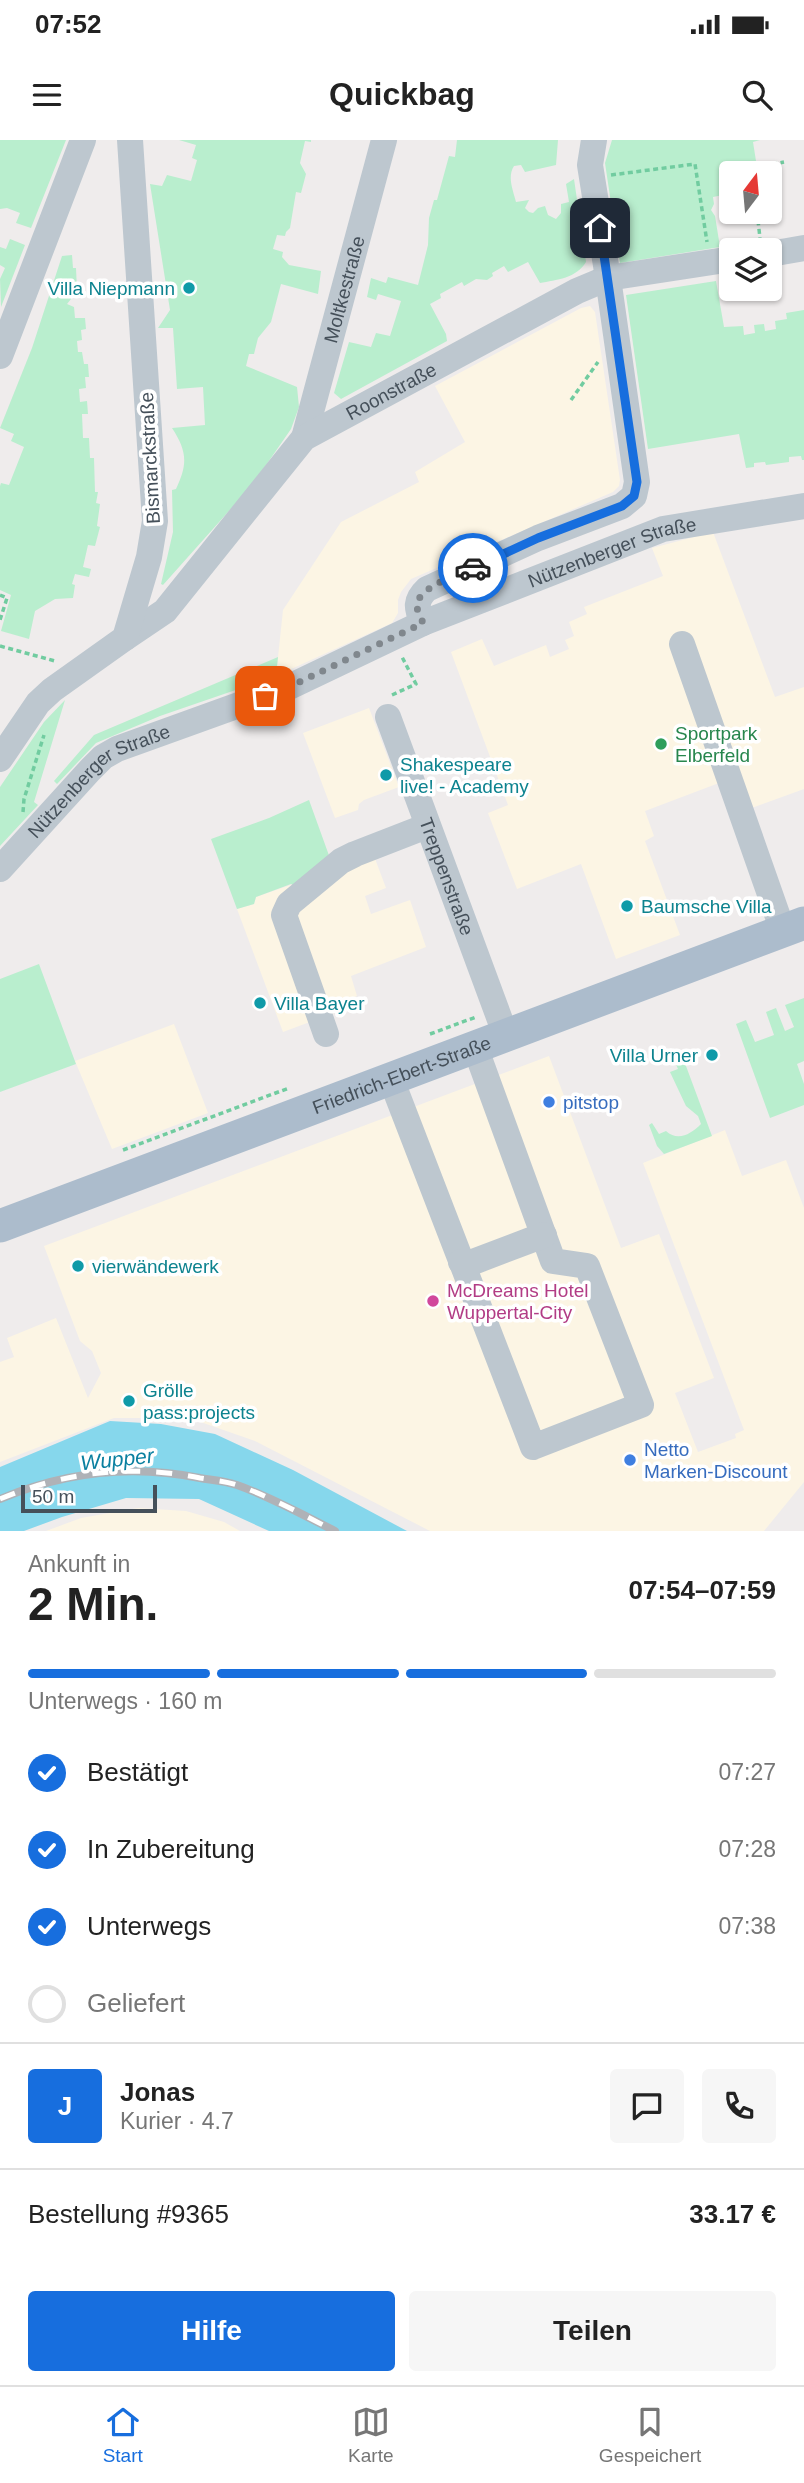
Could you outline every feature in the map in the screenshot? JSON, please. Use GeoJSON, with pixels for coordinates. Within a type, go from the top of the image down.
{"type":"FeatureCollection","features":[{"type":"Feature","properties":{"kind":"main road","name":"Friedrich-Ebert-Straße"},"geometry":{"type":"LineString","coordinates":[[0,1226],[793,927]]}},
{"type":"Feature","properties":{"kind":"street"},"geometry":{"type":"LineString","coordinates":[[0,356],[83,140]]}},
{"type":"Feature","properties":{"kind":"street","name":"Bismarckstraße"},"geometry":{"type":"LineString","coordinates":[[125,638],[149,557],[155,521],[130,140]]}},
{"type":"Feature","properties":{"kind":"street","name":"Moltkestraße"},"geometry":{"type":"LineString","coordinates":[[304,438],[384,140]]}},
{"type":"Feature","properties":{"kind":"street"},"geometry":{"type":"LineString","coordinates":[[423,623],[417,606],[419,597],[428,589],[538,538],[622,506],[634,496],[637,482],[590,165],[594,140]]}},
{"type":"Feature","properties":{"kind":"street"},"geometry":{"type":"LineString","coordinates":[[782,252],[804,248]]}},
{"type":"Feature","properties":{"kind":"street","name":"Roonstraße"},"geometry":{"type":"LineString","coordinates":[[125,638],[165,611],[304,438],[577,291],[608,278],[719,261]]}},
{"type":"Feature","properties":{"kind":"street","name":"Nützenberger Straße"},"geometry":{"type":"LineString","coordinates":[[0,869],[90,770],[103,757],[117,749],[289,687],[423,623],[663,530],[804,506]]}},
{"type":"Feature","properties":{"kind":"street"},"geometry":{"type":"LineString","coordinates":[[0,759],[38,704],[78,669],[125,638]]}},
{"type":"Feature","properties":{"kind":"street"},"geometry":{"type":"LineString","coordinates":[[682,644],[793,927]]}},
{"type":"Feature","properties":{"kind":"street","name":"Treppenstraße"},"geometry":{"type":"LineString","coordinates":[[388,717],[427,826],[491,1042],[544,1235],[554,1261],[587,1266],[641,1405],[533,1447],[461,1262]]}},
{"type":"Feature","properties":{"kind":"street"},"geometry":{"type":"LineString","coordinates":[[326,1034],[284,915],[289,904],[341,861],[355,853],[427,826]]}},
{"type":"Feature","properties":{"kind":"street"},"geometry":{"type":"LineString","coordinates":[[391,1079],[461,1262],[473,1262],[544,1235]]}},
{"type":"Feature","properties":{"kind":"path"},"geometry":{"type":"LineString","coordinates":[[592,178],[695,164],[719,257]]}},
{"type":"Feature","properties":{"kind":"path"},"geometry":{"type":"LineString","coordinates":[[571,400],[616,334]]}},
{"type":"Feature","properties":{"kind":"path"},"geometry":{"type":"LineString","coordinates":[[0,595],[7,597],[0,620]]}},
{"type":"Feature","properties":{"kind":"path"},"geometry":{"type":"LineString","coordinates":[[388,717],[381,700],[416,684],[393,638]]}},
{"type":"Feature","properties":{"kind":"path"},"geometry":{"type":"LineString","coordinates":[[0,646],[78,669]]}},
{"type":"Feature","properties":{"kind":"path"},"geometry":{"type":"LineString","coordinates":[[30,837],[23,820],[24,799],[48,723]]}},
{"type":"Feature","properties":{"kind":"shaded area"},"geometry":{"type":"Polygon","coordinates":[[[590,306],[595,312],[619,486],[613,492],[411,579],[401,592],[398,613],[392,623],[276,676],[283,610],[341,522],[419,482],[415,472],[465,442],[435,386],[581,308],[590,306]]]}},
{"type":"Feature","properties":{"kind":"shaded area"},"geometry":{"type":"Polygon","coordinates":[[[713,532],[775,697],[804,687],[804,789],[749,809],[719,783],[645,811],[654,836],[645,841],[680,935],[616,959],[581,864],[517,889],[488,813],[508,805],[451,652],[482,639],[494,666],[546,645],[550,657],[569,649],[565,640],[574,636],[569,622],[587,614],[584,607],[663,576],[652,548],[713,532]]]}},
{"type":"Feature","properties":{"kind":"shaded area"},"geometry":{"type":"Polygon","coordinates":[[[369,708],[399,787],[364,800],[359,804],[358,810],[335,818],[303,733],[369,708]]]}},
{"type":"Feature","properties":{"kind":"shaded area"},"geometry":{"type":"Polygon","coordinates":[[[374,856],[386,888],[365,896],[371,914],[410,900],[426,947],[351,976],[357,996],[340,1003],[342,1010],[283,1032],[237,909],[254,904],[256,897],[374,856]]]}},
{"type":"Feature","properties":{"kind":"shaded area"},"geometry":{"type":"Polygon","coordinates":[[[174,1024],[208,1113],[112,1149],[75,1061],[174,1024]]]}},
{"type":"Feature","properties":{"kind":"shaded area"},"geometry":{"type":"Polygon","coordinates":[[[549,1056],[621,1248],[659,1234],[714,1378],[675,1393],[698,1452],[736,1438],[735,1434],[744,1430],[643,1163],[725,1130],[742,1176],[786,1160],[804,1208],[804,1482],[764,1531],[430,1531],[255,1441],[189,1418],[114,1418],[0,1462],[0,1362],[14,1357],[7,1338],[56,1318],[88,1398],[101,1373],[92,1351],[80,1341],[44,1246],[549,1056]]]}},
{"type":"Feature","properties":{"kind":"shaded area"},"geometry":{"type":"Polygon","coordinates":[[[138,1508],[186,1511],[224,1522],[240,1531],[46,1531],[81,1518],[138,1508]]]}},
{"type":"Feature","properties":{"kind":"green space"},"geometry":{"type":"Polygon","coordinates":[[[0,140],[66,140],[31,228],[16,223],[20,213],[7,208],[0,209],[0,140]]]}},
{"type":"Feature","properties":{"kind":"green space"},"geometry":{"type":"Polygon","coordinates":[[[179,140],[311,140],[305,141],[300,163],[306,174],[301,193],[296,192],[290,228],[285,236],[277,235],[273,249],[283,252],[282,257],[289,265],[321,271],[318,294],[281,284],[271,322],[258,338],[254,354],[249,354],[246,366],[297,387],[299,407],[291,429],[253,484],[163,585],[161,584],[173,532],[172,490],[176,489],[184,465],[181,444],[172,428],[205,425],[203,387],[177,389],[173,328],[158,328],[170,310],[150,184],[162,186],[167,175],[191,181],[197,160],[192,158],[196,145],[179,140]]]}},
{"type":"Feature","properties":{"kind":"green space"},"geometry":{"type":"Polygon","coordinates":[[[457,140],[558,140],[556,165],[525,172],[521,165],[514,166],[511,175],[512,188],[516,202],[529,200],[525,208],[529,212],[533,213],[545,206],[548,215],[556,219],[561,213],[561,204],[569,202],[566,184],[574,179],[586,262],[572,275],[540,283],[528,262],[508,272],[504,266],[492,273],[493,276],[487,280],[476,279],[464,286],[462,282],[440,294],[441,298],[430,304],[447,341],[341,399],[334,393],[349,342],[371,347],[376,333],[390,336],[401,301],[378,294],[376,300],[367,297],[371,278],[386,283],[388,277],[418,285],[428,245],[429,218],[449,156],[455,157],[457,140]]]}},
{"type":"Feature","properties":{"kind":"green space"},"geometry":{"type":"Polygon","coordinates":[[[612,140],[760,140],[753,142],[756,161],[719,161],[719,196],[713,197],[711,210],[715,216],[719,247],[620,263],[605,163],[612,140]]]}},
{"type":"Feature","properties":{"kind":"green space"},"geometry":{"type":"Polygon","coordinates":[[[10,239],[25,245],[1,307],[0,279],[5,268],[0,265],[0,247],[6,249],[10,239]]]}},
{"type":"Feature","properties":{"kind":"green space"},"geometry":{"type":"Polygon","coordinates":[[[72,255],[73,268],[76,268],[77,290],[70,291],[71,299],[67,304],[74,307],[75,318],[85,318],[86,329],[81,330],[82,340],[77,341],[78,352],[82,352],[84,364],[88,364],[89,377],[85,377],[86,388],[79,389],[80,402],[87,401],[88,414],[82,414],[83,438],[89,438],[90,458],[94,458],[95,492],[98,492],[96,503],[100,504],[97,526],[100,527],[95,546],[88,545],[83,567],[91,569],[89,577],[75,574],[72,584],[75,585],[73,598],[55,599],[35,611],[29,639],[1,631],[11,595],[0,590],[0,486],[1,483],[9,485],[24,447],[11,441],[14,434],[0,428],[32,348],[62,256],[72,255]]]}},
{"type":"Feature","properties":{"kind":"green space"},"geometry":{"type":"Polygon","coordinates":[[[716,281],[724,327],[743,326],[744,335],[755,333],[754,325],[764,324],[765,331],[776,329],[775,321],[787,319],[786,313],[804,310],[804,460],[801,456],[789,457],[789,462],[766,465],[765,462],[754,463],[754,467],[746,468],[739,434],[648,449],[626,295],[716,281]]]}},
{"type":"Feature","properties":{"kind":"green space"},"geometry":{"type":"Polygon","coordinates":[[[278,657],[276,676],[160,716],[96,743],[57,784],[54,781],[94,735],[278,657]]]}},
{"type":"Feature","properties":{"kind":"green space"},"geometry":{"type":"Polygon","coordinates":[[[65,700],[34,802],[38,805],[0,846],[0,787],[44,722],[65,700]]]}},
{"type":"Feature","properties":{"kind":"green space"},"geometry":{"type":"Polygon","coordinates":[[[309,800],[331,861],[297,887],[291,884],[256,897],[254,904],[237,909],[211,839],[309,800]]]}},
{"type":"Feature","properties":{"kind":"green space"},"geometry":{"type":"Polygon","coordinates":[[[39,964],[76,1064],[0,1092],[0,979],[39,964]]]}},
{"type":"Feature","properties":{"kind":"green space"},"geometry":{"type":"Polygon","coordinates":[[[804,998],[804,1061],[797,1064],[804,1084],[804,1105],[770,1118],[736,1024],[746,1020],[755,1042],[774,1035],[766,1012],[776,1008],[785,1031],[794,1027],[785,1005],[804,998]]]}},
{"type":"Feature","properties":{"kind":"green space"},"geometry":{"type":"Polygon","coordinates":[[[678,1055],[686,1066],[712,1136],[664,1154],[657,1146],[649,1125],[652,1123],[659,1134],[666,1131],[680,1136],[689,1134],[701,1124],[698,1116],[686,1106],[670,1072],[678,1069],[673,1058],[678,1055]]]}},
{"type":"Feature","properties":{"kind":"water","name":"Wupper"},"geometry":{"type":"Polygon","coordinates":[[[110,1421],[161,1424],[215,1434],[293,1470],[407,1531],[269,1531],[199,1499],[126,1498],[24,1531],[0,1531],[0,1467],[110,1421]]]}},
{"type":"Feature","properties":{"kind":"railway"},"geometry":{"type":"LineString","coordinates":[[0,1499],[49,1482],[98,1473],[123,1471],[174,1474],[237,1485],[335,1531]]}},
{"type":"Feature","properties":{"kind":"way so far"},"geometry":{"type":"LineString","coordinates":[[265,696],[423,623],[417,606],[419,597],[428,589],[473,568]]}},
{"type":"Feature","properties":{"kind":"place","name":"Villa Niepmann"},"geometry":{"type":"Point","coordinates":[189,288]}},
{"type":"Feature","properties":{"kind":"place","name":"Sportpark Elberfeld"},"geometry":{"type":"Point","coordinates":[661,744]}},
{"type":"Feature","properties":{"kind":"place","name":"Shakespeare live! - Academy"},"geometry":{"type":"Point","coordinates":[386,775]}},
{"type":"Feature","properties":{"kind":"place","name":"Baumsche Villa"},"geometry":{"type":"Point","coordinates":[627,906]}},
{"type":"Feature","properties":{"kind":"place","name":"Villa Bayer"},"geometry":{"type":"Point","coordinates":[260,1003]}},
{"type":"Feature","properties":{"kind":"place","name":"Villa Urner"},"geometry":{"type":"Point","coordinates":[712,1055]}},
{"type":"Feature","properties":{"kind":"place","name":"pitstop"},"geometry":{"type":"Point","coordinates":[549,1102]}},
{"type":"Feature","properties":{"kind":"place","name":"vierwändewerk"},"geometry":{"type":"Point","coordinates":[78,1266]}},
{"type":"Feature","properties":{"kind":"place","name":"McDreams Hotel Wuppertal-City"},"geometry":{"type":"Point","coordinates":[433,1301]}},
{"type":"Feature","properties":{"kind":"place","name":"Grölle pass:projects"},"geometry":{"type":"Point","coordinates":[129,1401]}},
{"type":"Feature","properties":{"kind":"place","name":"Netto Marken-Discount"},"geometry":{"type":"Point","coordinates":[630,1460]}},
{"type":"Feature","properties":{"kind":"route"},"geometry":{"type":"LineString","coordinates":[[473,568],[538,538],[622,506],[634,496],[637,482],[600,228]]}}]}
